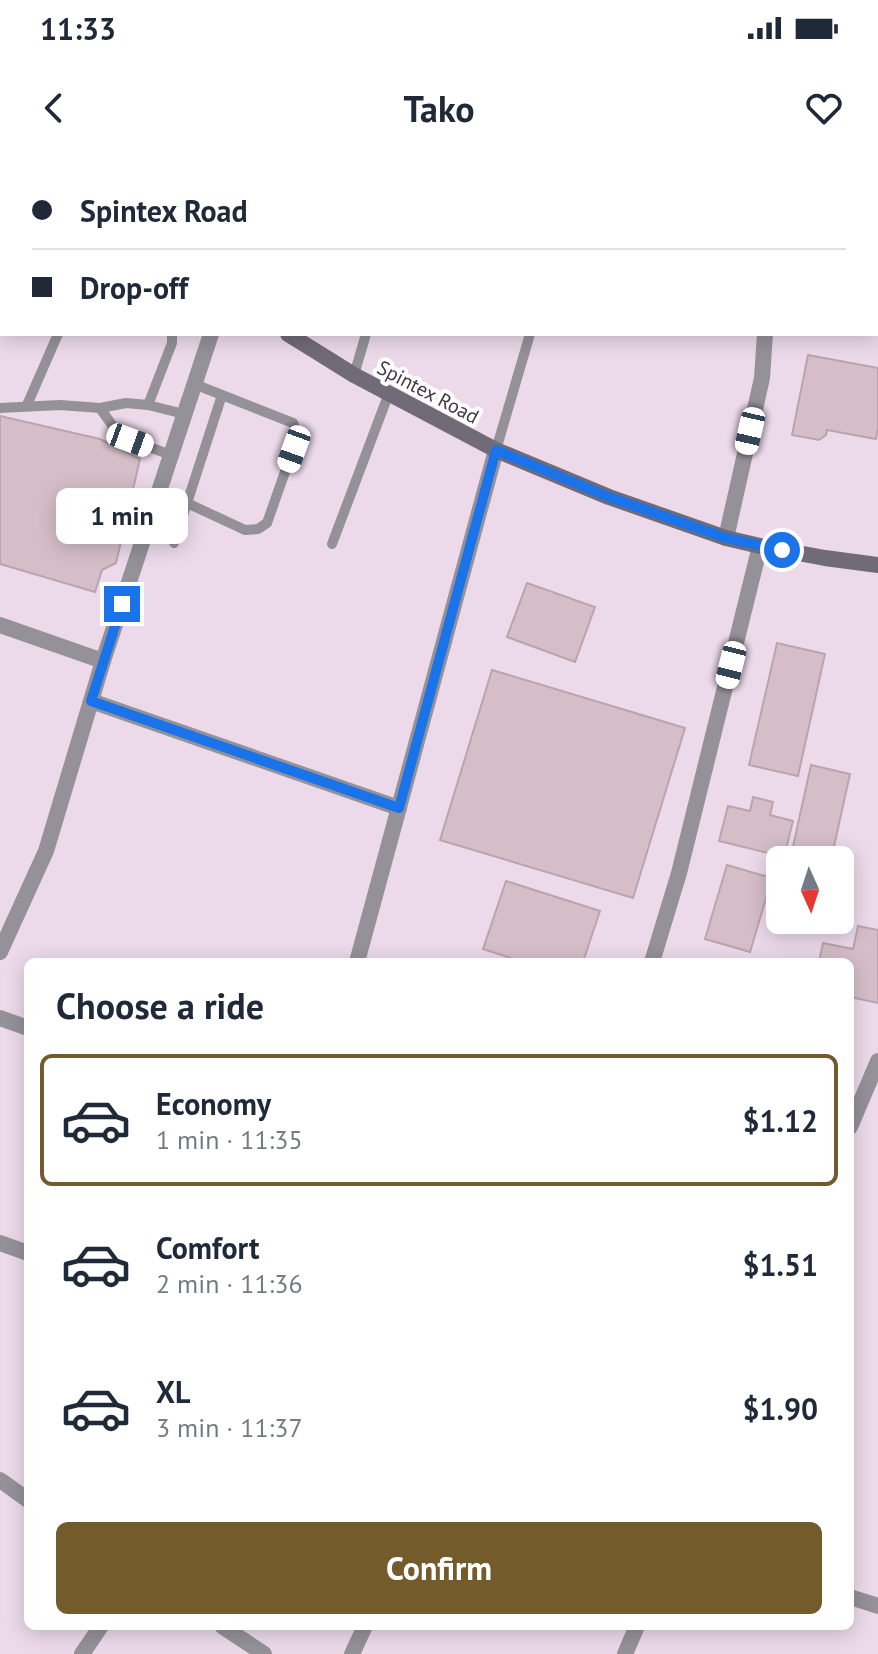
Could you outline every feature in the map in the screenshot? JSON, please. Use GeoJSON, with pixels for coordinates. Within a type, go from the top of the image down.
{"type":"FeatureCollection","features":[{"type":"Feature","properties":{"kind":"main road","name":"Spintex Road"},"geometry":{"type":"LineString","coordinates":[[291,336],[354,375],[496,450],[609,497],[726,538],[878,565]]}},
{"type":"Feature","properties":{"kind":"street"},"geometry":{"type":"LineString","coordinates":[[0,952],[46,851],[103,661],[210,336]]}},
{"type":"Feature","properties":{"kind":"street"},"geometry":{"type":"LineString","coordinates":[[726,538],[762,378],[765,336]]}},
{"type":"Feature","properties":{"kind":"street"},"geometry":{"type":"LineString","coordinates":[[358,958],[496,450]]}},
{"type":"Feature","properties":{"kind":"street"},"geometry":{"type":"LineString","coordinates":[[653,958],[679,873],[760,546]]}},
{"type":"Feature","properties":{"kind":"street"},"geometry":{"type":"LineString","coordinates":[[0,625],[103,661]]}},
{"type":"Feature","properties":{"kind":"street"},"geometry":{"type":"LineString","coordinates":[[91,701],[399,808]]}},
{"type":"Feature","properties":{"kind":"street"},"geometry":{"type":"LineString","coordinates":[[0,1018],[24,1027]]}},
{"type":"Feature","properties":{"kind":"street"},"geometry":{"type":"LineString","coordinates":[[854,1118],[878,1061]]}},
{"type":"Feature","properties":{"kind":"street"},"geometry":{"type":"LineString","coordinates":[[0,1243],[24,1252]]}},
{"type":"Feature","properties":{"kind":"street"},"geometry":{"type":"LineString","coordinates":[[0,1480],[24,1497]]}},
{"type":"Feature","properties":{"kind":"street"},"geometry":{"type":"LineString","coordinates":[[854,1598],[878,1606]]}},
{"type":"Feature","properties":{"kind":"street"},"geometry":{"type":"LineString","coordinates":[[82,1654],[98,1630]]}},
{"type":"Feature","properties":{"kind":"street"},"geometry":{"type":"LineString","coordinates":[[228,1630],[264,1654]]}},
{"type":"Feature","properties":{"kind":"street"},"geometry":{"type":"LineString","coordinates":[[352,1654],[363,1630]]}},
{"type":"Feature","properties":{"kind":"street"},"geometry":{"type":"LineString","coordinates":[[625,1654],[635,1630]]}},
{"type":"Feature","properties":{"kind":"lane"},"geometry":{"type":"LineString","coordinates":[[27,405],[57,336]]}},
{"type":"Feature","properties":{"kind":"lane"},"geometry":{"type":"LineString","coordinates":[[148,405],[172,336]]}},
{"type":"Feature","properties":{"kind":"lane"},"geometry":{"type":"LineString","coordinates":[[354,375],[365,336]]}},
{"type":"Feature","properties":{"kind":"lane"},"geometry":{"type":"LineString","coordinates":[[496,450],[529,336]]}},
{"type":"Feature","properties":{"kind":"lane"},"geometry":{"type":"LineString","coordinates":[[159,490],[245,530],[258,529],[267,523],[294,449],[298,435],[293,423],[194,384]]}},
{"type":"Feature","properties":{"kind":"lane"},"geometry":{"type":"LineString","coordinates":[[332,544],[389,393]]}},
{"type":"Feature","properties":{"kind":"lane"},"geometry":{"type":"LineString","coordinates":[[174,543],[222,395]]}},
{"type":"Feature","properties":{"kind":"lane"},"geometry":{"type":"LineString","coordinates":[[0,408],[27,405],[100,408],[126,403],[184,414]]}},
{"type":"Feature","properties":{"kind":"lane"},"geometry":{"type":"LineString","coordinates":[[100,408],[117,432],[171,455]]}},
{"type":"Feature","properties":{"kind":"building"},"geometry":{"type":"Polygon","coordinates":[[[808,355],[878,368],[876,439],[827,430],[819,440],[792,435],[808,355]]]}},
{"type":"Feature","properties":{"kind":"building"},"geometry":{"type":"Polygon","coordinates":[[[0,416],[100,439],[140,459],[116,563],[102,570],[95,592],[0,564],[0,416]]]}},
{"type":"Feature","properties":{"kind":"building"},"geometry":{"type":"Polygon","coordinates":[[[527,583],[595,607],[575,662],[507,637],[527,583]]]}},
{"type":"Feature","properties":{"kind":"building"},"geometry":{"type":"Polygon","coordinates":[[[777,643],[825,654],[798,776],[749,765],[777,643]]]}},
{"type":"Feature","properties":{"kind":"building"},"geometry":{"type":"Polygon","coordinates":[[[492,670],[685,728],[633,898],[440,840],[492,670]]]}},
{"type":"Feature","properties":{"kind":"building"},"geometry":{"type":"Polygon","coordinates":[[[811,765],[850,774],[834,846],[793,846],[811,765]]]}},
{"type":"Feature","properties":{"kind":"building"},"geometry":{"type":"Polygon","coordinates":[[[753,797],[773,802],[770,815],[793,821],[787,846],[766,846],[766,853],[719,841],[728,806],[750,811],[753,797]]]}},
{"type":"Feature","properties":{"kind":"building"},"geometry":{"type":"Polygon","coordinates":[[[727,865],[766,876],[766,898],[750,952],[705,939],[727,865]]]}},
{"type":"Feature","properties":{"kind":"building"},"geometry":{"type":"Polygon","coordinates":[[[506,881],[600,911],[584,958],[511,958],[483,949],[506,881]]]}},
{"type":"Feature","properties":{"kind":"building"},"geometry":{"type":"Polygon","coordinates":[[[858,926],[878,930],[878,1003],[854,998],[854,958],[820,958],[823,943],[853,949],[858,926]]]}},
{"type":"Feature","properties":{"kind":"route"},"geometry":{"type":"LineString","coordinates":[[122,604],[91,701],[399,808],[496,450],[609,497],[726,538],[782,550]]}}]}
